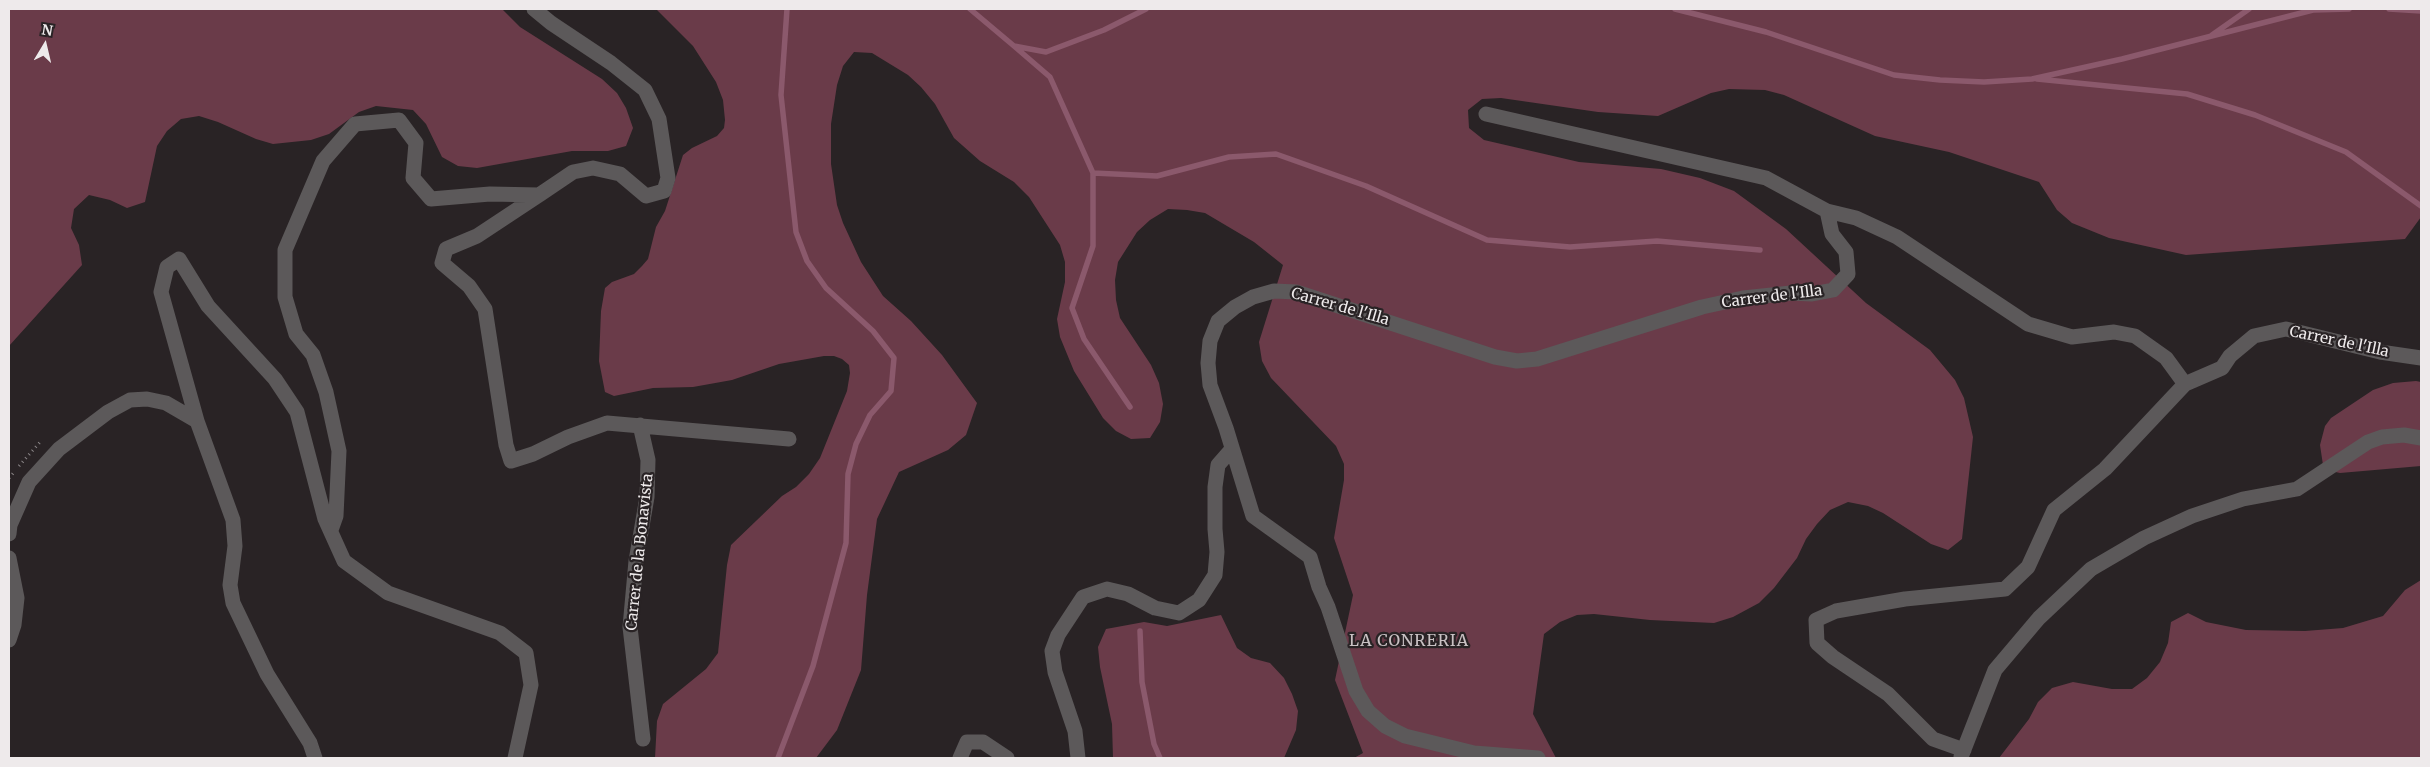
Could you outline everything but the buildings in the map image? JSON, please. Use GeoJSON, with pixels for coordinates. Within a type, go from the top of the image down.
{"type":"FeatureCollection","features":[{"type":"Feature","properties":{"kind":"street"},"geometry":{"type":"LineString","coordinates":[[534,9],[551,23],[611,63],[645,90],[660,119],[668,178],[664,191],[646,196],[620,174],[593,168],[573,172],[477,236],[446,249],[442,263],[469,286],[485,309],[506,445],[512,461],[606,423],[789,439]]}},
{"type":"Feature","properties":{"kind":"street"},"geometry":{"type":"LineString","coordinates":[[1486,114],[1766,178],[1827,212],[1864,221],[1898,237],[2028,324],[2072,337],[2114,332],[2135,336],[2166,358],[2185,384]]}},
{"type":"Feature","properties":{"kind":"street"},"geometry":{"type":"LineString","coordinates":[[331,530],[336,516],[339,451],[326,392],[313,355],[296,334],[285,297],[286,250],[323,161],[356,124],[399,120],[416,143],[413,178],[431,199],[490,194],[539,194]]}},
{"type":"Feature","properties":{"kind":"street","name":"Carrer de l'Illa"},"geometry":{"type":"LineString","coordinates":[[1538,758],[1474,753],[1405,736],[1385,726],[1368,711],[1356,691],[1310,557],[1253,516],[1210,385],[1208,363],[1210,341],[1218,321],[1235,307],[1253,297],[1274,291],[1296,292],[1495,357],[1537,360],[1722,302],[1791,293],[1812,294],[1833,290],[1848,274],[1847,259],[1846,252],[1832,234],[1827,212]]}},
{"type":"Feature","properties":{"kind":"street"},"geometry":{"type":"LineString","coordinates":[[315,758],[310,743],[267,674],[233,603],[230,585],[235,546],[233,520],[197,421],[161,292],[166,267],[179,259],[208,306],[275,379],[297,412],[325,519],[344,561],[388,593],[500,633],[526,653],[531,685],[515,758]]}},
{"type":"Feature","properties":{"kind":"street","name":"Carrer de l'Illa"},"geometry":{"type":"LineString","coordinates":[[1962,754],[1934,739],[1888,694],[1817,643],[1816,620],[1836,611],[1890,602],[2005,589],[2028,567],[2054,510],[2104,469],[2185,384],[2222,368],[2230,356],[2254,336],[2286,329],[2372,350],[2421,358]]}},
{"type":"Feature","properties":{"kind":"street"},"geometry":{"type":"LineString","coordinates":[[9,534],[10,525],[29,482],[59,449],[108,412],[130,400],[147,399],[166,403],[197,421]]}},
{"type":"Feature","properties":{"kind":"street","name":"Carrer de la Bonavista"},"geometry":{"type":"LineString","coordinates":[[640,425],[648,460],[647,496],[636,561],[630,627],[642,739]]}},
{"type":"Feature","properties":{"kind":"street"},"geometry":{"type":"LineString","coordinates":[[1962,754],[1995,670],[2039,618],[2091,569],[2144,538],[2192,516],[2242,499],[2297,489],[2368,442],[2382,437],[2404,436],[2421,438]]}},
{"type":"Feature","properties":{"kind":"street"},"geometry":{"type":"LineString","coordinates":[[1078,758],[1075,731],[1055,672],[1052,651],[1058,635],[1083,597],[1107,589],[1128,594],[1155,608],[1179,613],[1199,600],[1215,576],[1217,552],[1214,529],[1215,487],[1218,465],[1232,449]]}},
{"type":"Feature","properties":{"kind":"street"},"geometry":{"type":"LineString","coordinates":[[9,558],[17,598],[14,625],[9,640]]}},
{"type":"Feature","properties":{"kind":"street"},"geometry":{"type":"LineString","coordinates":[[960,758],[967,742],[983,742],[1007,758]]}},
{"type":"Feature","properties":{"kind":"shaded area"},"geometry":{"type":"Polygon","coordinates":[[[9,9],[502,9],[520,27],[602,79],[617,93],[626,108],[633,128],[626,146],[608,151],[572,151],[477,168],[458,166],[442,157],[426,124],[413,110],[376,106],[359,112],[329,134],[311,140],[273,144],[199,116],[181,119],[167,131],[157,146],[145,202],[127,208],[110,200],[89,195],[74,209],[71,228],[79,245],[82,265],[9,346],[9,9]]]}},
{"type":"Feature","properties":{"kind":"shaded area"},"geometry":{"type":"Polygon","coordinates":[[[656,9],[2421,9],[2421,217],[2405,239],[2186,255],[2109,238],[2072,223],[2057,210],[2039,182],[1949,152],[1875,136],[1784,95],[1765,90],[1729,89],[1711,93],[1658,116],[1598,112],[1501,98],[1482,99],[1468,110],[1469,128],[1484,140],[1579,162],[1661,169],[1700,178],[1734,191],[1786,229],[1866,303],[1930,350],[1955,380],[1964,398],[1973,437],[1962,539],[1948,550],[1931,544],[1883,513],[1868,506],[1848,502],[1830,510],[1817,524],[1806,539],[1797,558],[1774,588],[1759,603],[1733,617],[1714,623],[1650,620],[1594,614],[1577,615],[1560,622],[1544,634],[1533,714],[1556,758],[1354,758],[1363,753],[1335,680],[1353,595],[1334,538],[1344,480],[1344,464],[1336,446],[1271,378],[1262,361],[1259,342],[1283,265],[1254,242],[1205,213],[1168,209],[1150,220],[1137,232],[1118,262],[1115,280],[1116,300],[1120,318],[1151,365],[1159,383],[1163,404],[1160,422],[1150,438],[1131,439],[1116,431],[1103,418],[1074,371],[1060,337],[1057,319],[1065,282],[1065,262],[1060,245],[1029,197],[1014,182],[980,161],[954,138],[935,104],[908,75],[872,53],[854,52],[843,66],[837,85],[831,124],[831,164],[837,205],[843,223],[861,262],[883,296],[911,321],[942,355],[977,403],[966,435],[948,450],[899,472],[877,519],[867,595],[861,670],[837,730],[816,758],[655,758],[657,721],[663,704],[706,669],[718,653],[727,565],[731,545],[782,496],[796,487],[809,474],[820,458],[847,391],[850,373],[849,365],[842,359],[834,356],[824,356],[779,364],[732,380],[693,387],[653,388],[614,396],[605,392],[599,361],[601,311],[605,288],[612,282],[634,274],[648,259],[656,227],[665,211],[683,155],[692,148],[717,136],[724,128],[723,100],[716,82],[693,46],[656,9]]]}},
{"type":"Feature","properties":{"kind":"shaded area"},"geometry":{"type":"Polygon","coordinates":[[[2421,382],[2421,466],[2340,473],[2331,471],[2323,465],[2320,445],[2325,426],[2331,418],[2373,390],[2393,383],[2421,382]]]}},
{"type":"Feature","properties":{"kind":"shaded area"},"geometry":{"type":"Polygon","coordinates":[[[2421,580],[2421,758],[1999,758],[2029,719],[2038,702],[2052,688],[2073,682],[2112,689],[2132,689],[2147,678],[2160,662],[2168,643],[2171,622],[2188,613],[2206,622],[2246,630],[2305,631],[2343,628],[2383,616],[2405,590],[2421,580]]]}},
{"type":"Feature","properties":{"kind":"shaded area"},"geometry":{"type":"Polygon","coordinates":[[[1221,615],[1237,648],[1251,658],[1270,663],[1284,678],[1292,694],[1298,711],[1296,730],[1284,758],[1113,758],[1112,724],[1100,667],[1098,647],[1106,629],[1144,622],[1167,626],[1221,615]]]}},
{"type":"Feature","properties":{"kind":"waterway"},"geometry":{"type":"LineString","coordinates":[[778,758],[813,666],[846,543],[848,474],[856,444],[870,415],[891,391],[894,358],[873,331],[826,288],[807,261],[796,232],[781,95],[787,9]]}},
{"type":"Feature","properties":{"kind":"waterway"},"geometry":{"type":"LineString","coordinates":[[970,9],[1014,46],[1046,52],[1104,30],[1146,9]]}},
{"type":"Feature","properties":{"kind":"waterway"},"geometry":{"type":"LineString","coordinates":[[1675,9],[1766,32],[1894,75],[1984,82],[2032,79],[2122,59],[2313,10],[2349,9]]}},
{"type":"Feature","properties":{"kind":"waterway"},"geometry":{"type":"LineString","coordinates":[[2212,35],[2249,9]]}},
{"type":"Feature","properties":{"kind":"waterway"},"geometry":{"type":"LineString","coordinates":[[2389,9],[2421,11]]}},
{"type":"Feature","properties":{"kind":"waterway"},"geometry":{"type":"LineString","coordinates":[[1014,46],[1050,77],[1093,173],[1157,176],[1229,157],[1276,154],[1366,186],[1487,240],[1570,247],[1657,241],[1760,250]]}},
{"type":"Feature","properties":{"kind":"waterway"},"geometry":{"type":"LineString","coordinates":[[2037,79],[2187,94],[2255,115],[2346,152],[2421,206]]}},
{"type":"Feature","properties":{"kind":"waterway"},"geometry":{"type":"LineString","coordinates":[[1093,173],[1093,246],[1072,308],[1084,339],[1130,407]]}},
{"type":"Feature","properties":{"kind":"waterway"},"geometry":{"type":"LineString","coordinates":[[1140,631],[1142,682],[1154,744],[1160,758]]}},
{"type":"Feature","properties":{"kind":"district","name":"LA CONRERIA"},"geometry":{"type":"Point","coordinates":[1409,641]}}]}
